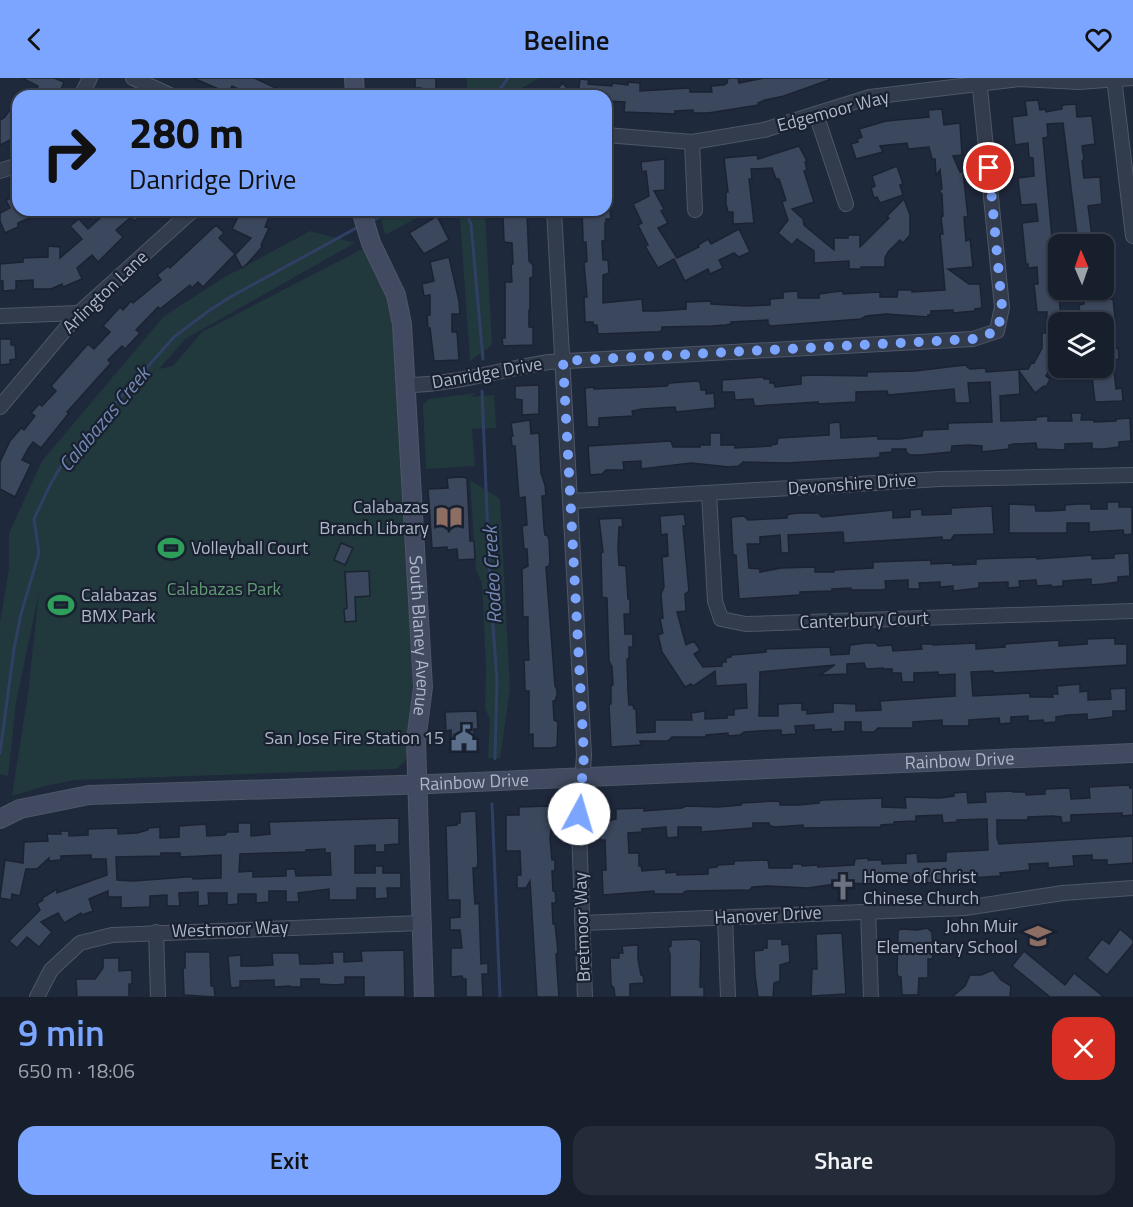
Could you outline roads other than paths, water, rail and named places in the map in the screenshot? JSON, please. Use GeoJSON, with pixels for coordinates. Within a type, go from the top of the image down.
{"type":"FeatureCollection","features":[{"type":"Feature","properties":{"kind":"street"},"geometry":{"type":"LineString","coordinates":[[133,78],[159,90]]}},
{"type":"Feature","properties":{"kind":"street","name":"Edgemoor Way"},"geometry":{"type":"LineString","coordinates":[[612,135],[692,142],[764,130],[870,97],[980,81],[1079,82],[1133,78]]}},
{"type":"Feature","properties":{"kind":"street"},"geometry":{"type":"LineString","coordinates":[[1114,79],[1132,212],[1133,236]]}},
{"type":"Feature","properties":{"kind":"street","name":"Danridge Drive"},"geometry":{"type":"LineString","coordinates":[[406,385],[452,382],[512,367],[563,361],[973,339],[998,331],[1002,307],[980,81]]}},
{"type":"Feature","properties":{"kind":"street"},"geometry":{"type":"LineString","coordinates":[[816,114],[846,204]]}},
{"type":"Feature","properties":{"kind":"street"},"geometry":{"type":"LineString","coordinates":[[692,142],[695,210]]}},
{"type":"Feature","properties":{"kind":"street","name":"Arlington Lane"},"geometry":{"type":"LineString","coordinates":[[0,408],[79,313],[186,216]]}},
{"type":"Feature","properties":{"kind":"street","name":"Bretmoor Way"},"geometry":{"type":"LineString","coordinates":[[554,216],[572,501],[584,777],[580,799],[579,829],[585,997]]}},
{"type":"Feature","properties":{"kind":"street","name":"South Blaney Avenue"},"geometry":{"type":"LineString","coordinates":[[363,218],[400,309],[406,385],[423,687],[416,728],[424,997]]}},
{"type":"Feature","properties":{"kind":"street"},"geometry":{"type":"LineString","coordinates":[[0,316],[79,313]]}},
{"type":"Feature","properties":{"kind":"street","name":"Devonshire Drive"},"geometry":{"type":"LineString","coordinates":[[572,501],[940,478],[1133,475]]}},
{"type":"Feature","properties":{"kind":"street","name":"Canterbury Court"},"geometry":{"type":"LineString","coordinates":[[710,494],[714,601],[721,619],[746,624],[1133,612]]}},
{"type":"Feature","properties":{"kind":"street","name":"Rainbow Drive"},"geometry":{"type":"LineString","coordinates":[[0,819],[20,809],[89,795],[417,784],[1133,753]]}},
{"type":"Feature","properties":{"kind":"street","name":"Hanover Drive"},"geometry":{"type":"LineString","coordinates":[[582,923],[965,908],[1063,893],[1133,888]]}},
{"type":"Feature","properties":{"kind":"street"},"geometry":{"type":"LineString","coordinates":[[868,911],[871,997]]}},
{"type":"Feature","properties":{"kind":"street"},"geometry":{"type":"LineString","coordinates":[[725,917],[728,997]]}},
{"type":"Feature","properties":{"kind":"street","name":"Westmoor Way"},"geometry":{"type":"LineString","coordinates":[[37,997],[51,969],[80,944],[112,934],[421,922]]}},
{"type":"Feature","properties":{"kind":"street"},"geometry":{"type":"LineString","coordinates":[[156,932],[158,997]]}},
{"type":"Feature","properties":{"kind":"waterway","name":"Calabazas Creek"},"geometry":{"type":"LineString","coordinates":[[499,90],[508,78]]}},
{"type":"Feature","properties":{"kind":"waterway","name":"Calabazas Creek"},"geometry":{"type":"LineString","coordinates":[[372,221],[382,216]]}},
{"type":"Feature","properties":{"kind":"waterway","name":"Rodeo Creek"},"geometry":{"type":"LineString","coordinates":[[468,216],[471,224],[483,359]]}},
{"type":"Feature","properties":{"kind":"waterway","name":"Calabazas Creek"},"geometry":{"type":"LineString","coordinates":[[0,753],[14,649],[21,614],[39,553],[34,519],[64,461],[174,337],[232,296],[360,226]]}},
{"type":"Feature","properties":{"kind":"waterway","name":"Rodeo Creek"},"geometry":{"type":"LineString","coordinates":[[482,391],[490,586],[497,680],[495,759]]}},
{"type":"Feature","properties":{"kind":"waterway","name":"Rodeo Creek"},"geometry":{"type":"LineString","coordinates":[[492,804],[500,997]]}},
{"type":"Feature","properties":{"kind":"place","name":"Calabazas Branch Library"},"geometry":{"type":"Point","coordinates":[449,517]}},
{"type":"Feature","properties":{"kind":"place","name":"Volleyball Court"},"geometry":{"type":"Point","coordinates":[171,548]}},
{"type":"Feature","properties":{"kind":"place","name":"Calabazas BMX Park"},"geometry":{"type":"Point","coordinates":[61,605]}},
{"type":"Feature","properties":{"kind":"place","name":"San Jose Fire Station 15"},"geometry":{"type":"Point","coordinates":[464,738]}},
{"type":"Feature","properties":{"kind":"place","name":"Home of Christ Chinese Church"},"geometry":{"type":"Point","coordinates":[843,887]}},
{"type":"Feature","properties":{"kind":"place","name":"John Muir Elementary School"},"geometry":{"type":"Point","coordinates":[1038,936]}},
{"type":"Feature","properties":{"kind":"park label","name":"Calabazas Park"},"geometry":{"type":"Point","coordinates":[224,589]}}]}
